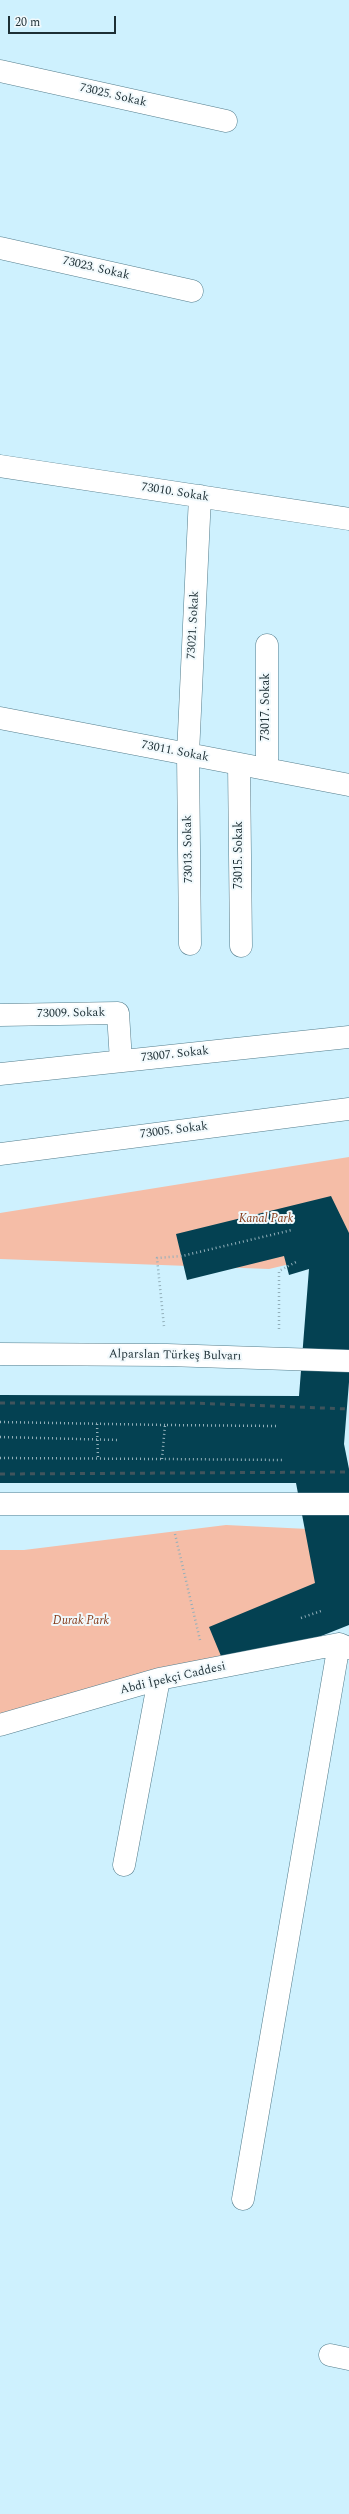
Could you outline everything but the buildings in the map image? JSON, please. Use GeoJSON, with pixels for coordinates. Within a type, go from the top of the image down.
{"type":"FeatureCollection","features":[{"type":"Feature","properties":{"kind":"street","name":"73025. Sokak"},"geometry":{"type":"LineString","coordinates":[[0,71],[226,121]]}},
{"type":"Feature","properties":{"kind":"street","name":"73023. Sokak"},"geometry":{"type":"LineString","coordinates":[[0,248],[192,291]]}},
{"type":"Feature","properties":{"kind":"street","name":"73010. Sokak"},"geometry":{"type":"LineString","coordinates":[[0,466],[349,519]]}},
{"type":"Feature","properties":{"kind":"street","name":"73021. Sokak"},"geometry":{"type":"LineString","coordinates":[[188,754],[200,496]]}},
{"type":"Feature","properties":{"kind":"street","name":"73017. Sokak"},"geometry":{"type":"LineString","coordinates":[[267,645],[267,769]]}},
{"type":"Feature","properties":{"kind":"street","name":"73011. Sokak"},"geometry":{"type":"LineString","coordinates":[[0,718],[349,785]]}},
{"type":"Feature","properties":{"kind":"street","name":"73013. Sokak"},"geometry":{"type":"LineString","coordinates":[[188,754],[190,944]]}},
{"type":"Feature","properties":{"kind":"street","name":"73015. Sokak"},"geometry":{"type":"LineString","coordinates":[[239,764],[240,946]]}},
{"type":"Feature","properties":{"kind":"street","name":"73009. Sokak"},"geometry":{"type":"LineString","coordinates":[[0,1015],[118,1012],[121,1061]]}},
{"type":"Feature","properties":{"kind":"street","name":"73007. Sokak"},"geometry":{"type":"LineString","coordinates":[[0,1074],[349,1036]]}},
{"type":"Feature","properties":{"kind":"street","name":"73005. Sokak"},"geometry":{"type":"LineString","coordinates":[[0,1154],[349,1109]]}},
{"type":"Feature","properties":{"kind":"street","name":"Alparslan Türkeş Bulvarı"},"geometry":{"type":"LineString","coordinates":[[0,1354],[166,1355],[349,1361]]}},
{"type":"Feature","properties":{"kind":"street"},"geometry":{"type":"LineString","coordinates":[[0,1504],[349,1504]]}},
{"type":"Feature","properties":{"kind":"street"},"geometry":{"type":"LineString","coordinates":[[243,2198],[344,1646]]}},
{"type":"Feature","properties":{"kind":"street","name":"Abdi İpekçi Caddesi"},"geometry":{"type":"LineString","coordinates":[[0,1725],[159,1679],[344,1646]]}},
{"type":"Feature","properties":{"kind":"street"},"geometry":{"type":"LineString","coordinates":[[124,1865],[159,1679]]}},
{"type":"Feature","properties":{"kind":"path"},"geometry":{"type":"LineString","coordinates":[[166,1355],[157,1258],[182,1256],[292,1230]]}},
{"type":"Feature","properties":{"kind":"path"},"geometry":{"type":"LineString","coordinates":[[279,1358],[279,1271],[298,1261]]}},
{"type":"Feature","properties":{"kind":"path"},"geometry":{"type":"LineString","coordinates":[[0,1422],[276,1426]]}},
{"type":"Feature","properties":{"kind":"path"},"geometry":{"type":"LineString","coordinates":[[97,1424],[98,1458]]}},
{"type":"Feature","properties":{"kind":"path"},"geometry":{"type":"LineString","coordinates":[[162,1459],[165,1425]]}},
{"type":"Feature","properties":{"kind":"path"},"geometry":{"type":"LineString","coordinates":[[0,1437],[118,1440]]}},
{"type":"Feature","properties":{"kind":"path"},"geometry":{"type":"LineString","coordinates":[[0,1458],[282,1460]]}},
{"type":"Feature","properties":{"kind":"path"},"geometry":{"type":"LineString","coordinates":[[168,1504],[201,1644]]}},
{"type":"Feature","properties":{"kind":"green space","name":"Kanal Park"},"geometry":{"type":"Polygon","coordinates":[[[349,1157],[349,1250],[269,1269],[0,1259],[0,1213],[349,1157]]]}},
{"type":"Feature","properties":{"kind":"green space","name":"Durak Park"},"geometry":{"type":"Polygon","coordinates":[[[226,1525],[349,1531],[349,1624],[0,1717],[0,1550],[24,1550],[226,1525]]]}},
{"type":"Feature","properties":{"kind":"railway"},"geometry":{"type":"LineString","coordinates":[[0,1403],[192,1403],[349,1409]]}},
{"type":"Feature","properties":{"kind":"railway"},"geometry":{"type":"LineString","coordinates":[[0,1474],[349,1472]]}}]}
